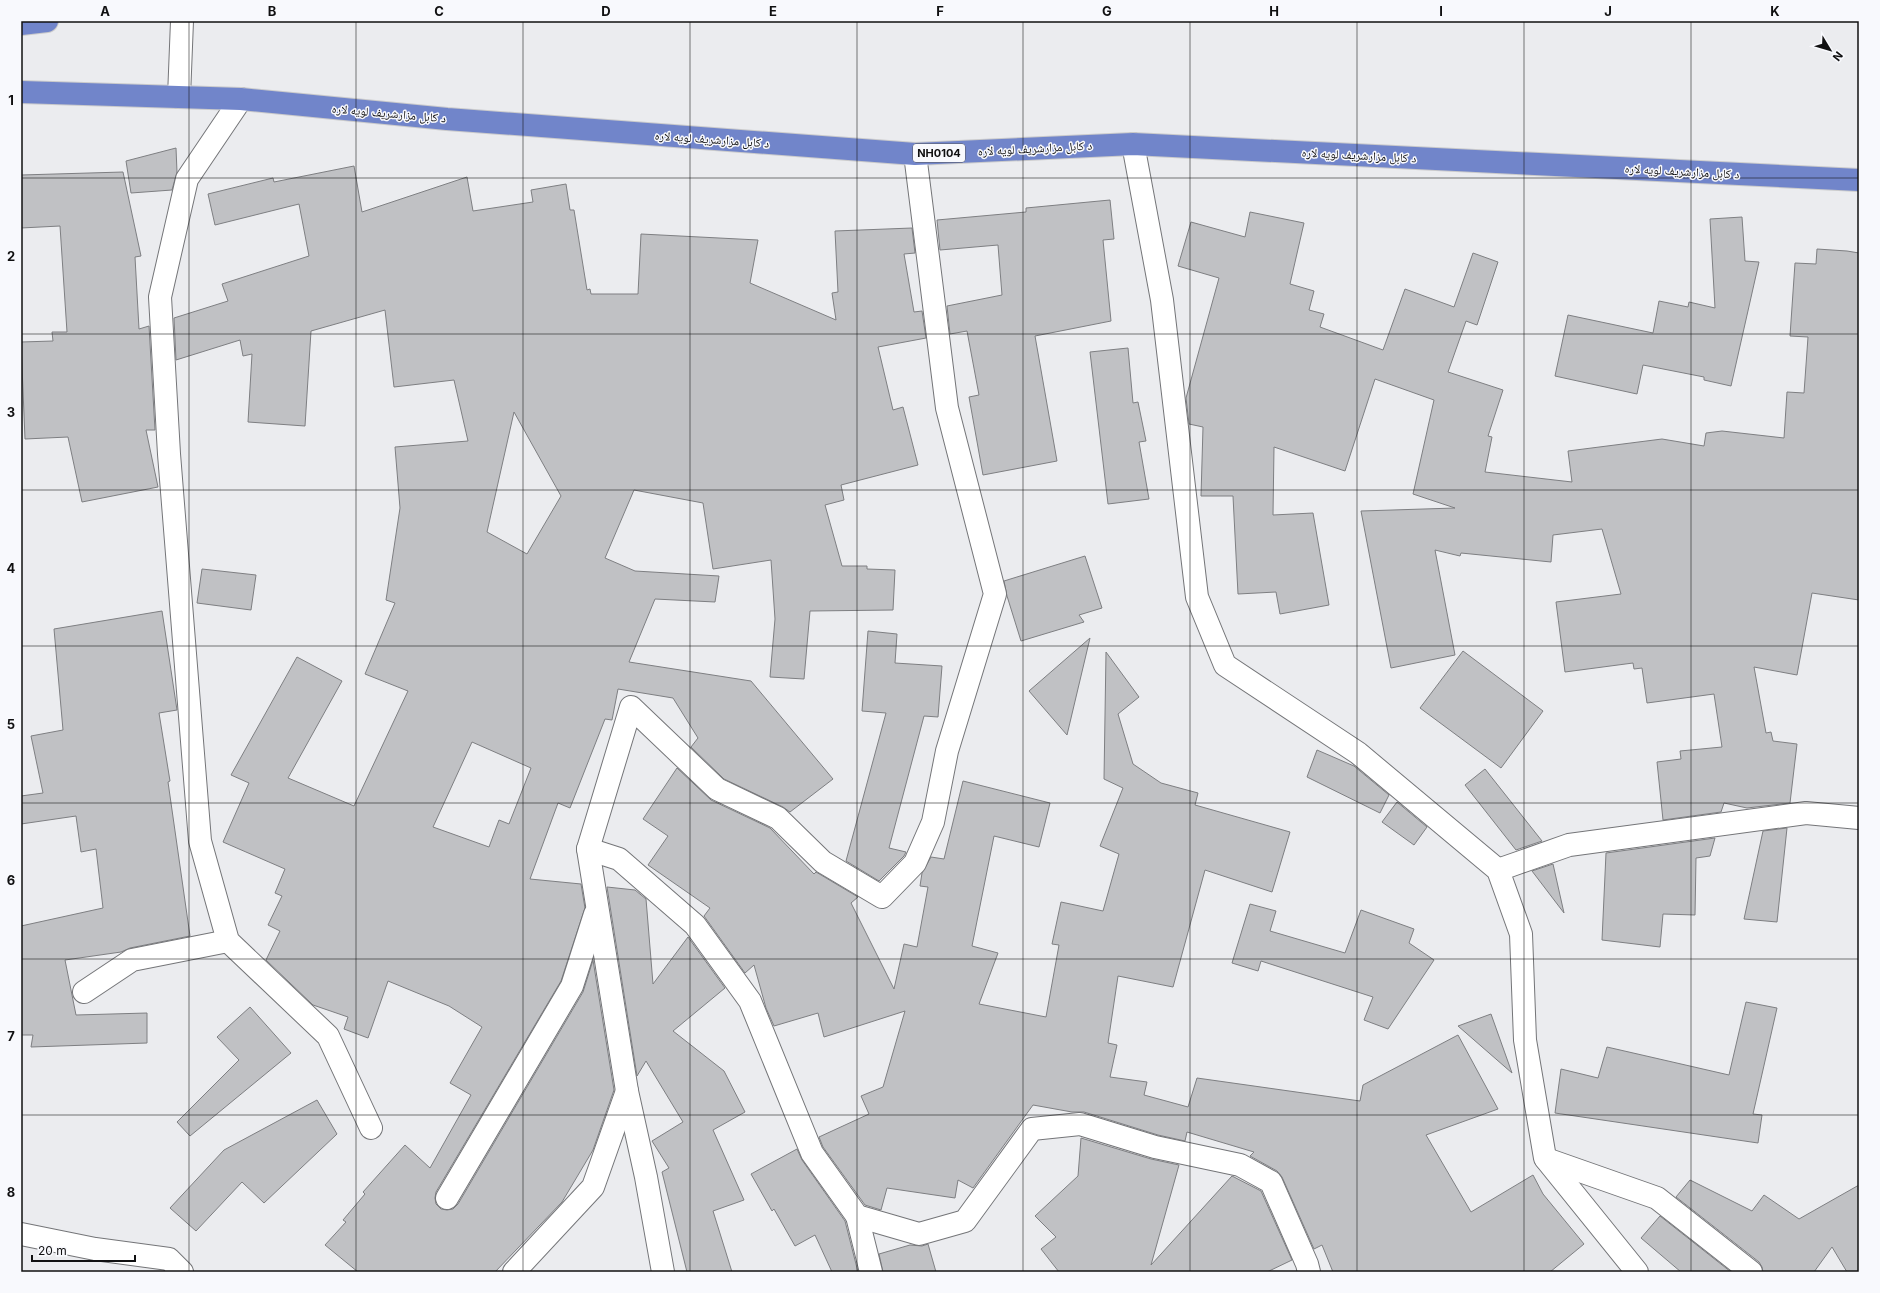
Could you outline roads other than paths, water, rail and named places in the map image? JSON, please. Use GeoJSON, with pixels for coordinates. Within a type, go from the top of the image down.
{"type":"FeatureCollection","features":[{"type":"Feature","properties":{"kind":"highway","name":"د کابل مزارشریف لویه لاره"},"geometry":{"type":"LineString","coordinates":[[21,92],[241,99],[447,119],[915,154],[1133,144],[1859,180]]}},
{"type":"Feature","properties":{"kind":"street"},"geometry":{"type":"LineString","coordinates":[[178,97],[182,21]]}},
{"type":"Feature","properties":{"kind":"street"},"geometry":{"type":"LineString","coordinates":[[241,99],[187,179],[160,297],[169,454],[200,841],[228,941],[328,1036],[371,1128]]}},
{"type":"Feature","properties":{"kind":"street"},"geometry":{"type":"LineString","coordinates":[[1133,144],[1162,300],[1197,597],[1225,665],[1358,753],[1498,870],[1521,934],[1525,1040],[1545,1158],[1637,1272]]}},
{"type":"Feature","properties":{"kind":"street"},"geometry":{"type":"LineString","coordinates":[[663,1272],[646,1177],[627,1091],[596,911],[588,849],[631,707],[717,789],[778,818],[822,862],[882,897],[915,862],[933,822],[947,751],[995,594],[947,408],[915,154]]}},
{"type":"Feature","properties":{"kind":"street"},"geometry":{"type":"LineString","coordinates":[[1498,870],[1569,845],[1806,813],[1859,818]]}},
{"type":"Feature","properties":{"kind":"street"},"geometry":{"type":"LineString","coordinates":[[588,849],[619,860],[695,925],[750,1002],[812,1153],[856,1216],[871,1272]]}},
{"type":"Feature","properties":{"kind":"street"},"geometry":{"type":"LineString","coordinates":[[448,1198],[572,986],[596,911]]}},
{"type":"Feature","properties":{"kind":"street"},"geometry":{"type":"LineString","coordinates":[[84,992],[132,960],[228,941]]}},
{"type":"Feature","properties":{"kind":"street"},"geometry":{"type":"LineString","coordinates":[[514,1272],[593,1187],[627,1091]]}},
{"type":"Feature","properties":{"kind":"street"},"geometry":{"type":"LineString","coordinates":[[856,1216],[919,1234],[965,1221],[1032,1129],[1080,1124],[1155,1148],[1240,1166],[1271,1182],[1307,1264],[1309,1272]]}},
{"type":"Feature","properties":{"kind":"street"},"geometry":{"type":"LineString","coordinates":[[1545,1158],[1657,1198],[1752,1272]]}},
{"type":"Feature","properties":{"kind":"street"},"geometry":{"type":"LineString","coordinates":[[21,1234],[95,1249],[169,1259],[182,1272]]}}]}
